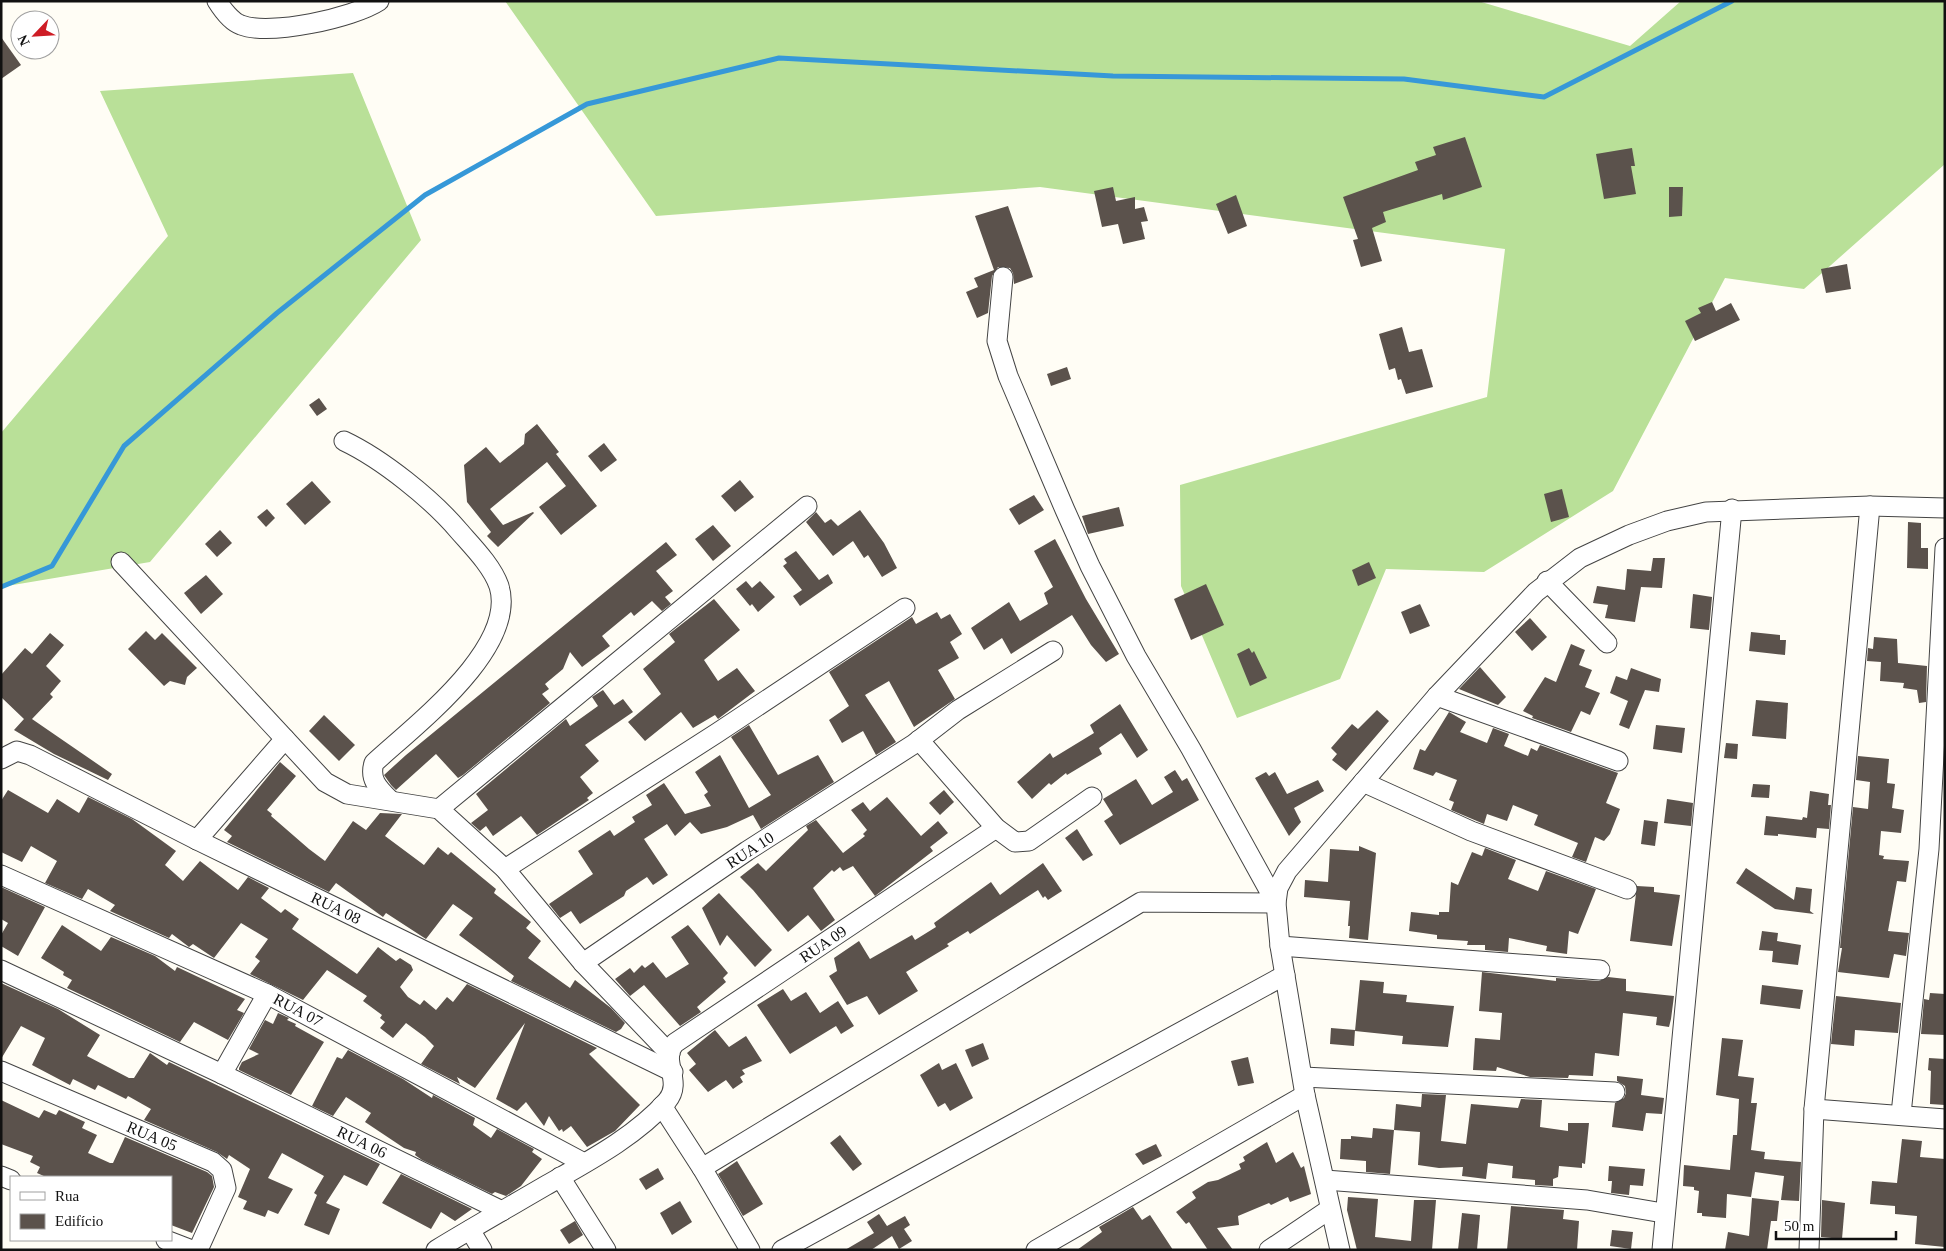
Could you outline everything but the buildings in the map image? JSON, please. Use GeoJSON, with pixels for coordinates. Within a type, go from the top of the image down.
{"type":"FeatureCollection","features":[{"type":"Feature","properties":{"kind":"street"},"geometry":{"type":"LineString","coordinates":[[216,1],[239,25],[260,29],[296,27],[360,10],[378,1]]}},
{"type":"Feature","properties":{"kind":"street"},"geometry":{"type":"LineString","coordinates":[[1003,277],[997,341],[1008,376],[1064,510],[1136,656],[1191,749],[1276,903]]}},
{"type":"Feature","properties":{"kind":"street"},"geometry":{"type":"LineString","coordinates":[[344,440],[364,450],[443,512],[482,558],[498,585],[502,607],[496,630],[468,675],[374,763],[371,773],[373,780],[389,799]]}},
{"type":"Feature","properties":{"kind":"street"},"geometry":{"type":"LineString","coordinates":[[439,809],[807,506]]}},
{"type":"Feature","properties":{"kind":"street"},"geometry":{"type":"LineString","coordinates":[[1340,1250],[1304,1086],[1280,946],[1276,903],[1278,888],[1287,870],[1437,696],[1547,581],[1580,558],[1629,535],[1667,521],[1706,512],[1870,506],[1945,508]]}},
{"type":"Feature","properties":{"kind":"street"},"geometry":{"type":"LineString","coordinates":[[1813,1249],[1814,1109],[1870,506]]}},
{"type":"Feature","properties":{"kind":"street"},"geometry":{"type":"LineString","coordinates":[[1662,1250],[1663,1213],[1732,510]]}},
{"type":"Feature","properties":{"kind":"street"},"geometry":{"type":"LineString","coordinates":[[1901,1114],[1929,849],[1945,548]]}},
{"type":"Feature","properties":{"kind":"street"},"geometry":{"type":"LineString","coordinates":[[120,562],[325,782],[336,790],[359,796],[389,799],[439,809],[505,869],[583,963],[671,1063],[673,1091],[662,1106],[624,1137],[584,1164],[436,1250]]}},
{"type":"Feature","properties":{"kind":"street"},"geometry":{"type":"LineString","coordinates":[[1547,581],[1607,643]]}},
{"type":"Feature","properties":{"kind":"street"},"geometry":{"type":"LineString","coordinates":[[505,869],[717,733],[905,608]]}},
{"type":"Feature","properties":{"kind":"street","name":"RUA 10"},"geometry":{"type":"LineString","coordinates":[[583,963],[747,851],[919,740],[958,710],[1053,651]]}},
{"type":"Feature","properties":{"kind":"street"},"geometry":{"type":"LineString","coordinates":[[1437,696],[1618,762]]}},
{"type":"Feature","properties":{"kind":"street"},"geometry":{"type":"LineString","coordinates":[[197,840],[285,739]]}},
{"type":"Feature","properties":{"kind":"street"},"geometry":{"type":"LineString","coordinates":[[919,740],[996,828],[1015,842],[1029,841],[1092,797]]}},
{"type":"Feature","properties":{"kind":"street","name":"RUA 08"},"geometry":{"type":"LineString","coordinates":[[1,760],[17,751],[30,755],[197,840],[671,1063]]}},
{"type":"Feature","properties":{"kind":"street"},"geometry":{"type":"LineString","coordinates":[[1363,782],[1470,831],[1627,889]]}},
{"type":"Feature","properties":{"kind":"street","name":"RUA 09"},"geometry":{"type":"LineString","coordinates":[[671,1063],[675,1044],[996,828]]}},
{"type":"Feature","properties":{"kind":"street","name":"RUA 07"},"geometry":{"type":"LineString","coordinates":[[1,876],[267,994],[584,1164]]}},
{"type":"Feature","properties":{"kind":"street"},"geometry":{"type":"LineString","coordinates":[[702,1168],[1141,902],[1276,903]]}},
{"type":"Feature","properties":{"kind":"street"},"geometry":{"type":"LineString","coordinates":[[1280,946],[1600,970]]}},
{"type":"Feature","properties":{"kind":"street","name":"RUA 06"},"geometry":{"type":"LineString","coordinates":[[1,970],[222,1074],[502,1211]]}},
{"type":"Feature","properties":{"kind":"street"},"geometry":{"type":"LineString","coordinates":[[782,1250],[1285,975]]}},
{"type":"Feature","properties":{"kind":"street"},"geometry":{"type":"LineString","coordinates":[[222,1074],[267,994]]}},
{"type":"Feature","properties":{"kind":"street","name":"RUA 05"},"geometry":{"type":"LineString","coordinates":[[1,1071],[213,1162],[222,1170],[226,1188],[198,1250]]}},
{"type":"Feature","properties":{"kind":"street"},"geometry":{"type":"LineString","coordinates":[[1036,1250],[1304,1086],[1615,1092]]}},
{"type":"Feature","properties":{"kind":"street"},"geometry":{"type":"LineString","coordinates":[[662,1106],[702,1168],[750,1250]]}},
{"type":"Feature","properties":{"kind":"street"},"geometry":{"type":"LineString","coordinates":[[1814,1109],[1901,1114],[1945,1119]]}},
{"type":"Feature","properties":{"kind":"street"},"geometry":{"type":"LineString","coordinates":[[560,1177],[606,1250]]}},
{"type":"Feature","properties":{"kind":"street"},"geometry":{"type":"LineString","coordinates":[[1325,1180],[1587,1200],[1663,1213]]}},
{"type":"Feature","properties":{"kind":"street"},"geometry":{"type":"LineString","coordinates":[[1269,1250],[1330,1209]]}},
{"type":"Feature","properties":{"kind":"street"},"geometry":{"type":"LineString","coordinates":[[470,1230],[482,1250]]}},
{"type":"Feature","properties":{"kind":"street"},"geometry":{"type":"LineString","coordinates":[[169,1241],[192,1250]]}},
{"type":"Feature","properties":{"kind":"green space"},"geometry":{"type":"Polygon","coordinates":[[[505,1],[1478,1],[1630,46],[1681,1],[1945,1],[1945,164],[1804,289],[1725,278],[1613,491],[1484,572],[1386,569],[1340,679],[1237,718],[1181,586],[1180,485],[1487,397],[1505,249],[1040,187],[656,216],[505,1]]]}},
{"type":"Feature","properties":{"kind":"green space"},"geometry":{"type":"Polygon","coordinates":[[[353,73],[421,240],[150,562],[1,587],[1,433],[168,236],[100,91],[353,73]]]}},
{"type":"Feature","properties":{"kind":"waterway"},"geometry":{"type":"LineString","coordinates":[[1,587],[52,566],[124,446],[277,313],[425,195],[587,104],[779,58],[1113,76],[1404,79],[1544,97],[1732,1]]}}]}
